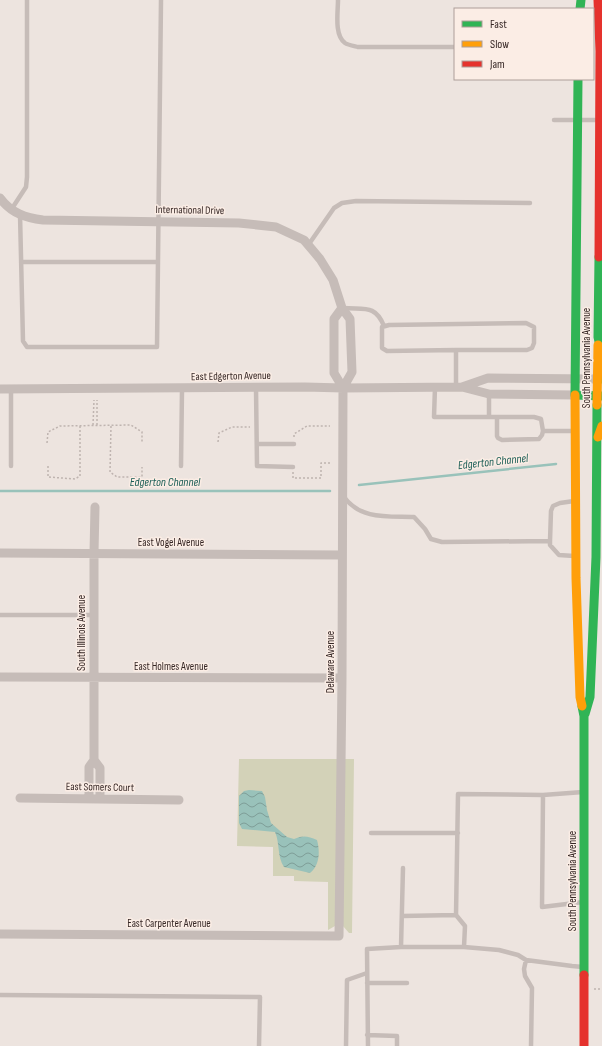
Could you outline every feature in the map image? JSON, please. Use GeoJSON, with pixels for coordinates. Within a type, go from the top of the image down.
{"type":"FeatureCollection","features":[{"type":"Feature","properties":{"kind":"main road","name":"South Pennsylvania Avenue"},"geometry":{"type":"LineString","coordinates":[[584,1046],[584,716],[580,697],[584,562],[599,543],[600,497],[598,437],[600,379],[598,337],[601,28],[598,0]]}},
{"type":"Feature","properties":{"kind":"main road","name":"South Pennsylvania Avenue"},"geometry":{"type":"LineString","coordinates":[[578,80],[575,431],[576,501],[584,562],[590,697],[584,716]]}},
{"type":"Feature","properties":{"kind":"main road"},"geometry":{"type":"LineString","coordinates":[[598,337],[602,355]]}},
{"type":"Feature","properties":{"kind":"main road"},"geometry":{"type":"LineString","coordinates":[[575,395],[600,396]]}},
{"type":"Feature","properties":{"kind":"main road"},"geometry":{"type":"LineString","coordinates":[[598,437],[602,426]]}},
{"type":"Feature","properties":{"kind":"street","name":"International Drive"},"geometry":{"type":"LineString","coordinates":[[0,199],[7,208],[11,210],[31,218],[43,220],[239,223],[276,227],[292,234],[309,244],[320,259],[333,280],[342,308],[350,319],[352,372],[343,388]]}},
{"type":"Feature","properties":{"kind":"street"},"geometry":{"type":"LineString","coordinates":[[342,308],[334,319],[334,373],[343,388]]}},
{"type":"Feature","properties":{"kind":"street","name":"East Edgerton Avenue"},"geometry":{"type":"LineString","coordinates":[[459,387],[488,378],[600,379]]}},
{"type":"Feature","properties":{"kind":"street","name":"East Edgerton Avenue"},"geometry":{"type":"LineString","coordinates":[[0,389],[459,387],[489,394],[575,395]]}},
{"type":"Feature","properties":{"kind":"street","name":"Delaware Avenue"},"geometry":{"type":"LineString","coordinates":[[339,936],[343,388]]}},
{"type":"Feature","properties":{"kind":"street","name":"South Illinois Avenue"},"geometry":{"type":"LineString","coordinates":[[95,506],[93,678],[94,760],[100,768],[100,799]]}},
{"type":"Feature","properties":{"kind":"street","name":"East Vogel Avenue"},"geometry":{"type":"LineString","coordinates":[[0,553],[342,555]]}},
{"type":"Feature","properties":{"kind":"street","name":"East Holmes Avenue"},"geometry":{"type":"LineString","coordinates":[[0,677],[342,678]]}},
{"type":"Feature","properties":{"kind":"street","name":"South Illinois Avenue"},"geometry":{"type":"LineString","coordinates":[[88,799],[88,767],[94,760]]}},
{"type":"Feature","properties":{"kind":"street","name":"East Somers Court"},"geometry":{"type":"LineString","coordinates":[[20,798],[179,800]]}},
{"type":"Feature","properties":{"kind":"street","name":"East Carpenter Avenue"},"geometry":{"type":"LineString","coordinates":[[0,934],[339,936]]}},
{"type":"Feature","properties":{"kind":"lane"},"geometry":{"type":"LineString","coordinates":[[11,210],[26,187],[27,177],[27,0]]}},
{"type":"Feature","properties":{"kind":"lane"},"geometry":{"type":"LineString","coordinates":[[20,214],[23,341],[27,347],[157,347],[160,0]]}},
{"type":"Feature","properties":{"kind":"lane"},"geometry":{"type":"LineString","coordinates":[[338,0],[338,29],[340,37],[346,44],[358,47],[454,47]]}},
{"type":"Feature","properties":{"kind":"lane"},"geometry":{"type":"LineString","coordinates":[[554,120],[599,120]]}},
{"type":"Feature","properties":{"kind":"lane"},"geometry":{"type":"LineString","coordinates":[[309,244],[334,208],[342,203],[356,201],[530,203]]}},
{"type":"Feature","properties":{"kind":"lane"},"geometry":{"type":"LineString","coordinates":[[21,262],[158,262]]}},
{"type":"Feature","properties":{"kind":"lane"},"geometry":{"type":"LineString","coordinates":[[342,308],[372,311],[380,317],[384,326]]}},
{"type":"Feature","properties":{"kind":"lane"},"geometry":{"type":"LineString","coordinates":[[526,323],[534,327],[534,343],[532,348],[527,350],[456,350],[387,351],[382,348],[381,330],[382,327],[389,325],[526,323]]}},
{"type":"Feature","properties":{"kind":"lane"},"geometry":{"type":"LineString","coordinates":[[456,350],[459,387]]}},
{"type":"Feature","properties":{"kind":"lane"},"geometry":{"type":"LineString","coordinates":[[435,387],[434,417],[497,417],[538,418],[541,419],[542,422],[543,431],[541,437],[539,439],[502,440],[497,436],[497,417]]}},
{"type":"Feature","properties":{"kind":"lane"},"geometry":{"type":"LineString","coordinates":[[256,388],[257,466],[294,466]]}},
{"type":"Feature","properties":{"kind":"lane"},"geometry":{"type":"LineString","coordinates":[[11,389],[11,466]]}},
{"type":"Feature","properties":{"kind":"lane"},"geometry":{"type":"LineString","coordinates":[[181,466],[182,389]]}},
{"type":"Feature","properties":{"kind":"lane"},"geometry":{"type":"LineString","coordinates":[[489,394],[489,417]]}},
{"type":"Feature","properties":{"kind":"lane"},"geometry":{"type":"LineString","coordinates":[[543,431],[575,431]]}},
{"type":"Feature","properties":{"kind":"lane"},"geometry":{"type":"LineString","coordinates":[[257,444],[294,444]]}},
{"type":"Feature","properties":{"kind":"lane"},"geometry":{"type":"LineString","coordinates":[[343,494],[354,508],[362,512],[372,515],[414,517],[425,529],[431,539],[442,542],[550,541]]}},
{"type":"Feature","properties":{"kind":"lane"},"geometry":{"type":"LineString","coordinates":[[576,501],[560,502],[552,506],[550,511],[550,545],[559,555],[584,562]]}},
{"type":"Feature","properties":{"kind":"lane"},"geometry":{"type":"LineString","coordinates":[[0,615],[94,615]]}},
{"type":"Feature","properties":{"kind":"lane"},"geometry":{"type":"LineString","coordinates":[[464,947],[465,926],[456,915],[458,794],[543,794],[584,792]]}},
{"type":"Feature","properties":{"kind":"lane"},"geometry":{"type":"LineString","coordinates":[[543,794],[542,907],[584,902]]}},
{"type":"Feature","properties":{"kind":"lane"},"geometry":{"type":"LineString","coordinates":[[371,833],[458,833]]}},
{"type":"Feature","properties":{"kind":"lane"},"geometry":{"type":"LineString","coordinates":[[401,947],[403,868]]}},
{"type":"Feature","properties":{"kind":"lane"},"geometry":{"type":"LineString","coordinates":[[402,916],[456,915]]}},
{"type":"Feature","properties":{"kind":"lane"},"geometry":{"type":"LineString","coordinates":[[368,1046],[367,949],[401,947],[464,947],[499,950],[518,955],[526,960],[584,967]]}},
{"type":"Feature","properties":{"kind":"lane"},"geometry":{"type":"LineString","coordinates":[[526,960],[524,969],[525,976],[532,988],[531,1046]]}},
{"type":"Feature","properties":{"kind":"lane"},"geometry":{"type":"LineString","coordinates":[[346,1046],[347,980],[367,973]]}},
{"type":"Feature","properties":{"kind":"lane"},"geometry":{"type":"LineString","coordinates":[[367,983],[407,983]]}},
{"type":"Feature","properties":{"kind":"lane"},"geometry":{"type":"LineString","coordinates":[[0,995],[260,997],[259,1046]]}},
{"type":"Feature","properties":{"kind":"lane"},"geometry":{"type":"LineString","coordinates":[[367,1035],[397,1036],[397,1046]]}},
{"type":"Feature","properties":{"kind":"path"},"geometry":{"type":"LineString","coordinates":[[93,425],[94,400]]}},
{"type":"Feature","properties":{"kind":"path"},"geometry":{"type":"LineString","coordinates":[[97,400],[97,425]]}},
{"type":"Feature","properties":{"kind":"path"},"geometry":{"type":"LineString","coordinates":[[48,466],[48,477],[75,478],[80,476],[80,425]]}},
{"type":"Feature","properties":{"kind":"path"},"geometry":{"type":"LineString","coordinates":[[47,442],[48,432],[60,426],[80,425],[131,425],[142,432],[142,442]]}},
{"type":"Feature","properties":{"kind":"path"},"geometry":{"type":"LineString","coordinates":[[111,425],[110,472],[117,477],[142,477],[142,467]]}},
{"type":"Feature","properties":{"kind":"path"},"geometry":{"type":"LineString","coordinates":[[294,434],[307,426],[330,426]]}},
{"type":"Feature","properties":{"kind":"path"},"geometry":{"type":"LineString","coordinates":[[218,442],[218,433],[232,427],[257,427]]}},
{"type":"Feature","properties":{"kind":"path"},"geometry":{"type":"LineString","coordinates":[[293,478],[321,478],[321,463],[330,463]]}},
{"type":"Feature","properties":{"kind":"green space"},"geometry":{"type":"Polygon","coordinates":[[[239,759],[354,759],[352,933],[349,933],[343,926],[335,926],[328,930],[328,882],[294,881],[294,876],[273,876],[273,847],[237,846],[239,759]]]}},
{"type":"Feature","properties":{"kind":"water"},"geometry":{"type":"Polygon","coordinates":[[[244,791],[262,791],[265,797],[271,823],[287,837],[294,839],[306,836],[317,840],[319,849],[318,858],[316,866],[310,873],[284,867],[280,859],[278,841],[275,832],[242,829],[239,823],[239,796],[244,791]]]}},
{"type":"Feature","properties":{"kind":"waterway","name":"Edgerton Channel"},"geometry":{"type":"LineString","coordinates":[[359,485],[556,464]]}},
{"type":"Feature","properties":{"kind":"waterway","name":"Edgerton Channel"},"geometry":{"type":"LineString","coordinates":[[0,491],[330,491]]}},
{"type":"Feature","properties":{"kind":"traffic: fast"},"geometry":{"type":"LineString","coordinates":[[580,8],[581,0]]}},
{"type":"Feature","properties":{"kind":"traffic: fast"},"geometry":{"type":"LineString","coordinates":[[578,80],[575,395],[602,396]]}},
{"type":"Feature","properties":{"kind":"traffic: fast"},"geometry":{"type":"LineString","coordinates":[[599,257],[598,337],[602,355]]}},
{"type":"Feature","properties":{"kind":"traffic: fast"},"geometry":{"type":"LineString","coordinates":[[585,714],[590,697],[596,557],[597,405]]}},
{"type":"Feature","properties":{"kind":"traffic: fast"},"geometry":{"type":"LineString","coordinates":[[582,706],[584,716],[584,975]]}},
{"type":"Feature","properties":{"kind":"traffic: slow"},"geometry":{"type":"LineString","coordinates":[[597,405],[598,345]]}},
{"type":"Feature","properties":{"kind":"traffic: slow"},"geometry":{"type":"LineString","coordinates":[[575,395],[576,578],[580,697],[582,706]]}},
{"type":"Feature","properties":{"kind":"traffic: slow"},"geometry":{"type":"LineString","coordinates":[[598,437],[602,426]]}},
{"type":"Feature","properties":{"kind":"traffic: jam"},"geometry":{"type":"LineString","coordinates":[[598,0],[600,51],[599,257]]}},
{"type":"Feature","properties":{"kind":"traffic: jam"},"geometry":{"type":"LineString","coordinates":[[584,975],[584,1046]]}}]}
